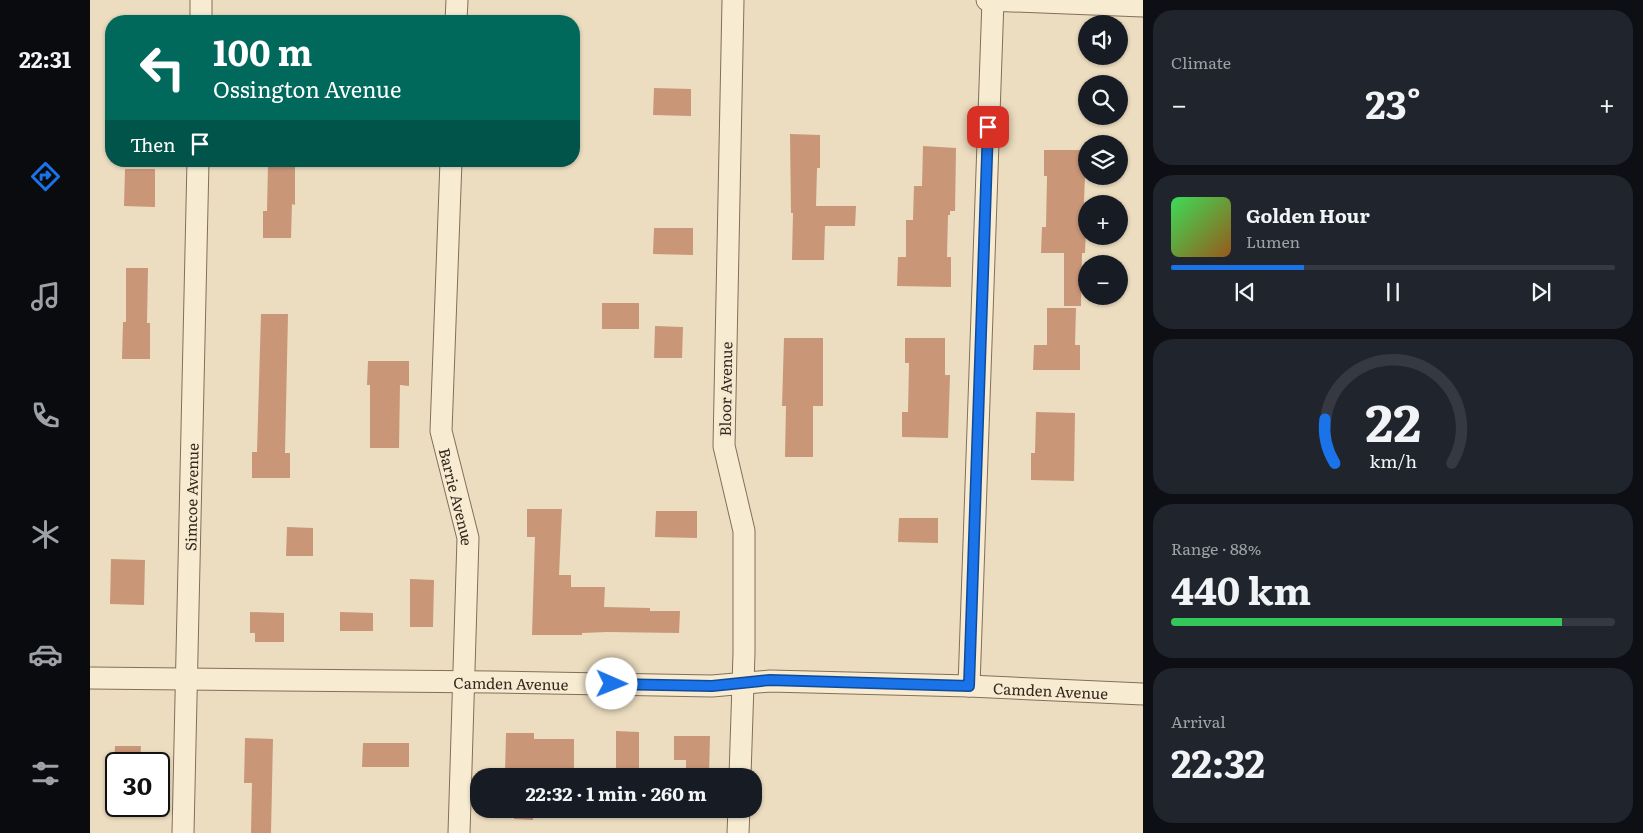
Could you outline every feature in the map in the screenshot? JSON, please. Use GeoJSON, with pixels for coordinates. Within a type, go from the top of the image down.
{"type":"FeatureCollection","features":[{"type":"Feature","properties":{"kind":"street"},"geometry":{"type":"LineString","coordinates":[[201,0],[201,15]]}},
{"type":"Feature","properties":{"kind":"street"},"geometry":{"type":"LineString","coordinates":[[456,15],[457,0]]}},
{"type":"Feature","properties":{"kind":"street","name":"Bloor Avenue"},"geometry":{"type":"LineString","coordinates":[[733,0],[724,446],[744,530],[740,768]]}},
{"type":"Feature","properties":{"kind":"street"},"geometry":{"type":"LineString","coordinates":[[987,0],[1143,6]]}},
{"type":"Feature","properties":{"kind":"street"},"geometry":{"type":"LineString","coordinates":[[969,686],[993,0]]}},
{"type":"Feature","properties":{"kind":"street","name":"Simcoe Avenue"},"geometry":{"type":"LineString","coordinates":[[183,833],[198,167]]}},
{"type":"Feature","properties":{"kind":"street","name":"Barrie Avenue"},"geometry":{"type":"LineString","coordinates":[[451,167],[441,431],[468,538],[460,833]]}},
{"type":"Feature","properties":{"kind":"street","name":"Camden Avenue"},"geometry":{"type":"LineString","coordinates":[[90,678],[463,681],[712,686],[770,680],[1143,694]]}},
{"type":"Feature","properties":{"kind":"street"},"geometry":{"type":"LineString","coordinates":[[738,833],[739,818]]}},
{"type":"Feature","properties":{"kind":"building"},"geometry":{"type":"Polygon","coordinates":[[[654,88],[691,89],[691,116],[653,115],[654,88]]]}},
{"type":"Feature","properties":{"kind":"building"},"geometry":{"type":"Polygon","coordinates":[[[790,134],[820,135],[820,168],[817,168],[816,206],[856,206],[855,226],[825,226],[824,260],[792,260],[793,213],[791,213],[790,134]]]}},
{"type":"Feature","properties":{"kind":"building"},"geometry":{"type":"Polygon","coordinates":[[[923,146],[956,148],[955,211],[950,211],[950,215],[948,215],[947,257],[951,257],[951,287],[897,286],[898,257],[906,257],[906,220],[913,220],[914,186],[922,186],[923,146]]]}},
{"type":"Feature","properties":{"kind":"building"},"geometry":{"type":"Polygon","coordinates":[[[1044,150],[1078,150],[1078,185],[1085,185],[1084,195],[1078,195],[1078,245],[1085,245],[1085,253],[1078,255],[1078,305],[1081,306],[1064,306],[1064,253],[1041,253],[1042,227],[1046,227],[1047,176],[1044,176],[1044,150]]]}},
{"type":"Feature","properties":{"kind":"building"},"geometry":{"type":"Polygon","coordinates":[[[268,167],[295,167],[295,205],[292,204],[291,238],[263,238],[263,211],[267,211],[268,167]]]}},
{"type":"Feature","properties":{"kind":"building"},"geometry":{"type":"Polygon","coordinates":[[[125,169],[155,169],[155,207],[124,206],[125,169]]]}},
{"type":"Feature","properties":{"kind":"building"},"geometry":{"type":"Polygon","coordinates":[[[654,228],[693,228],[693,255],[653,254],[654,228]]]}},
{"type":"Feature","properties":{"kind":"building"},"geometry":{"type":"Polygon","coordinates":[[[126,268],[148,268],[147,323],[150,323],[150,359],[122,359],[123,322],[126,322],[126,268]]]}},
{"type":"Feature","properties":{"kind":"building"},"geometry":{"type":"Polygon","coordinates":[[[602,303],[639,303],[639,329],[602,329],[602,303]]]}},
{"type":"Feature","properties":{"kind":"building"},"geometry":{"type":"Polygon","coordinates":[[[1047,308],[1076,308],[1075,345],[1080,345],[1080,370],[1033,370],[1034,345],[1047,345],[1047,308]]]}},
{"type":"Feature","properties":{"kind":"building"},"geometry":{"type":"Polygon","coordinates":[[[261,314],[288,314],[285,453],[290,453],[290,478],[252,478],[252,452],[257,452],[261,314]]]}},
{"type":"Feature","properties":{"kind":"building"},"geometry":{"type":"Polygon","coordinates":[[[655,326],[683,327],[682,358],[654,358],[655,326]]]}},
{"type":"Feature","properties":{"kind":"building"},"geometry":{"type":"Polygon","coordinates":[[[784,338],[823,338],[823,406],[813,406],[813,457],[785,457],[786,406],[782,406],[784,338]]]}},
{"type":"Feature","properties":{"kind":"building"},"geometry":{"type":"Polygon","coordinates":[[[905,338],[945,338],[945,375],[950,375],[948,438],[902,437],[902,412],[908,412],[909,363],[905,363],[905,338]]]}},
{"type":"Feature","properties":{"kind":"building"},"geometry":{"type":"Polygon","coordinates":[[[368,361],[409,361],[409,386],[400,385],[399,448],[370,448],[370,385],[367,385],[368,361]]]}},
{"type":"Feature","properties":{"kind":"building"},"geometry":{"type":"Polygon","coordinates":[[[1036,412],[1075,413],[1074,481],[1031,480],[1031,453],[1035,453],[1036,412]]]}},
{"type":"Feature","properties":{"kind":"building"},"geometry":{"type":"Polygon","coordinates":[[[527,509],[562,509],[559,575],[571,575],[571,587],[605,587],[604,607],[650,608],[650,611],[680,611],[679,633],[607,632],[582,633],[582,635],[532,635],[535,537],[527,537],[527,509]]]}},
{"type":"Feature","properties":{"kind":"building"},"geometry":{"type":"Polygon","coordinates":[[[656,511],[697,511],[697,538],[655,537],[656,511]]]}},
{"type":"Feature","properties":{"kind":"building"},"geometry":{"type":"Polygon","coordinates":[[[899,518],[938,518],[938,543],[898,542],[899,518]]]}},
{"type":"Feature","properties":{"kind":"building"},"geometry":{"type":"Polygon","coordinates":[[[287,527],[313,528],[313,556],[286,556],[287,527]]]}},
{"type":"Feature","properties":{"kind":"building"},"geometry":{"type":"Polygon","coordinates":[[[111,559],[145,560],[144,605],[110,604],[111,559]]]}},
{"type":"Feature","properties":{"kind":"building"},"geometry":{"type":"Polygon","coordinates":[[[410,579],[434,580],[433,627],[410,627],[410,579]]]}},
{"type":"Feature","properties":{"kind":"building"},"geometry":{"type":"Polygon","coordinates":[[[250,612],[284,613],[284,642],[255,642],[255,633],[250,633],[250,612]]]}},
{"type":"Feature","properties":{"kind":"building"},"geometry":{"type":"Polygon","coordinates":[[[340,612],[373,613],[373,631],[340,631],[340,612]]]}},
{"type":"Feature","properties":{"kind":"building"},"geometry":{"type":"Polygon","coordinates":[[[616,731],[639,732],[639,768],[616,768],[616,731]]]}},
{"type":"Feature","properties":{"kind":"building"},"geometry":{"type":"Polygon","coordinates":[[[506,733],[534,733],[534,739],[574,739],[574,768],[505,768],[506,733]]]}},
{"type":"Feature","properties":{"kind":"building"},"geometry":{"type":"Polygon","coordinates":[[[674,736],[710,736],[709,768],[686,768],[686,760],[674,760],[674,736]]]}},
{"type":"Feature","properties":{"kind":"building"},"geometry":{"type":"Polygon","coordinates":[[[245,738],[273,739],[271,833],[251,833],[252,783],[244,783],[245,738]]]}},
{"type":"Feature","properties":{"kind":"building"},"geometry":{"type":"Polygon","coordinates":[[[363,743],[409,743],[409,767],[362,767],[363,743]]]}},
{"type":"Feature","properties":{"kind":"building"},"geometry":{"type":"Polygon","coordinates":[[[115,746],[141,746],[141,752],[115,752],[115,746]]]}},
{"type":"Feature","properties":{"kind":"building"},"geometry":{"type":"Polygon","coordinates":[[[533,818],[533,820],[514,819],[533,818]]]}},
{"type":"Feature","properties":{"kind":"route"},"geometry":{"type":"LineString","coordinates":[[612,684],[712,686],[770,680],[969,686],[988,127]]}}]}
